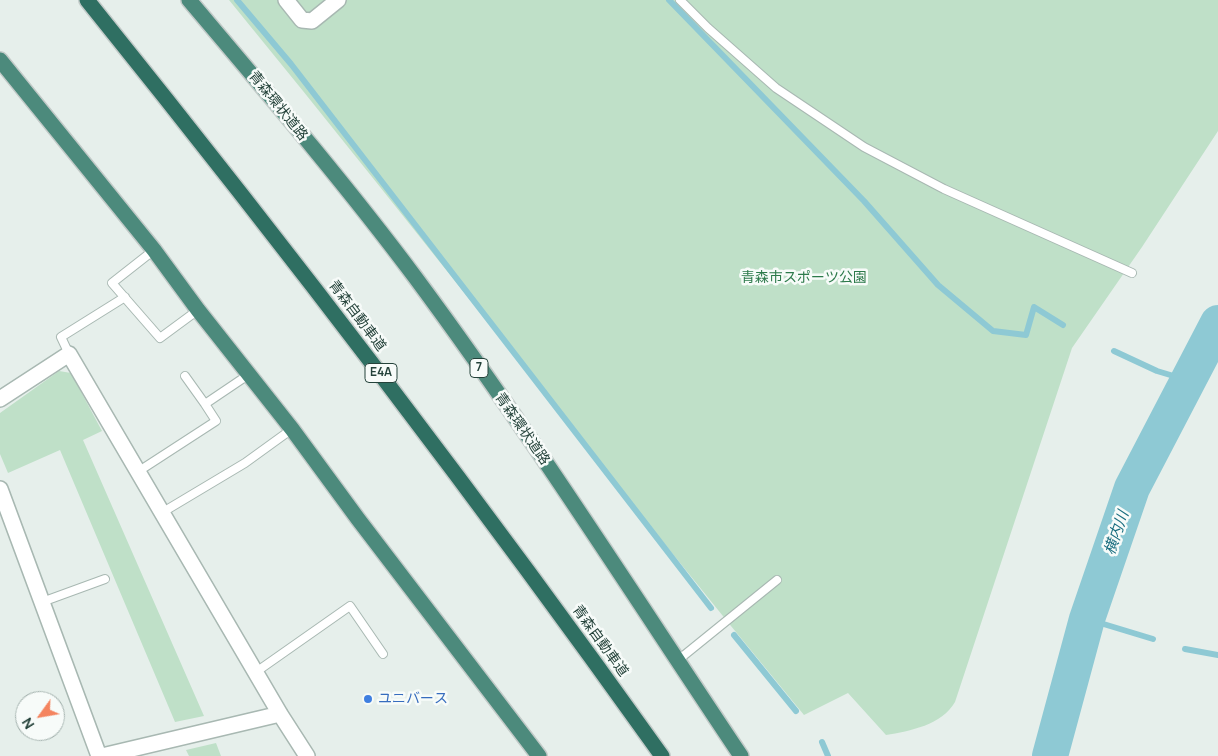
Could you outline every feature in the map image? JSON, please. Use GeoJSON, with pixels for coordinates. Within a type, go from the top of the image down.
{"type":"FeatureCollection","features":[{"type":"Feature","properties":{"kind":"highway","name":"青森自動車道"},"geometry":{"type":"LineString","coordinates":[[87,0],[321,294],[508,541],[662,756]]}},
{"type":"Feature","properties":{"kind":"highway","name":"青森環状道路"},"geometry":{"type":"LineString","coordinates":[[189,0],[269,94],[414,277],[525,433],[741,756]]}},
{"type":"Feature","properties":{"kind":"highway"},"geometry":{"type":"LineString","coordinates":[[0,60],[154,250],[248,375],[292,428],[358,519],[539,756]]}},
{"type":"Feature","properties":{"kind":"street"},"geometry":{"type":"LineString","coordinates":[[286,0],[302,20],[312,21],[338,0]]}},
{"type":"Feature","properties":{"kind":"street"},"geometry":{"type":"LineString","coordinates":[[0,399],[70,354],[280,714],[308,756]]}},
{"type":"Feature","properties":{"kind":"street"},"geometry":{"type":"LineString","coordinates":[[0,489],[101,756],[280,714]]}},
{"type":"Feature","properties":{"kind":"lane"},"geometry":{"type":"LineString","coordinates":[[680,0],[708,28],[776,88],[864,147],[944,189],[1132,272]]}},
{"type":"Feature","properties":{"kind":"lane"},"geometry":{"type":"LineString","coordinates":[[154,250],[112,283],[160,338],[198,310]]}},
{"type":"Feature","properties":{"kind":"lane"},"geometry":{"type":"LineString","coordinates":[[70,354],[61,337],[125,297]]}},
{"type":"Feature","properties":{"kind":"lane"},"geometry":{"type":"LineString","coordinates":[[205,404],[248,375]]}},
{"type":"Feature","properties":{"kind":"lane"},"geometry":{"type":"LineString","coordinates":[[139,471],[216,421],[185,376]]}},
{"type":"Feature","properties":{"kind":"lane"},"geometry":{"type":"LineString","coordinates":[[163,512],[245,463],[292,428]]}},
{"type":"Feature","properties":{"kind":"lane"},"geometry":{"type":"LineString","coordinates":[[42,602],[105,579]]}},
{"type":"Feature","properties":{"kind":"lane"},"geometry":{"type":"LineString","coordinates":[[677,660],[776,580]]}},
{"type":"Feature","properties":{"kind":"lane"},"geometry":{"type":"LineString","coordinates":[[256,672],[350,606],[383,654]]}},
{"type":"Feature","properties":{"kind":"green space","name":"青森市スポーツ公園"},"geometry":{"type":"Polygon","coordinates":[[[229,0],[1218,0],[1218,131],[1142,247],[1072,348],[955,702],[949,710],[925,726],[886,735],[848,693],[804,715],[229,0]]]}},
{"type":"Feature","properties":{"kind":"green space"},"geometry":{"type":"Polygon","coordinates":[[[59,371],[71,373],[102,431],[83,440],[204,716],[175,722],[60,450],[8,473],[0,454],[0,413],[59,371]]]}},
{"type":"Feature","properties":{"kind":"green space"},"geometry":{"type":"Polygon","coordinates":[[[216,743],[221,756],[189,756],[186,750],[216,743]]]}},
{"type":"Feature","properties":{"kind":"waterway"},"geometry":{"type":"LineString","coordinates":[[237,0],[291,64],[711,608]]}},
{"type":"Feature","properties":{"kind":"waterway"},"geometry":{"type":"LineString","coordinates":[[669,0],[864,201],[938,285],[993,331],[1026,335],[1034,307],[1063,325]]}},
{"type":"Feature","properties":{"kind":"waterway","name":"横内川"},"geometry":{"type":"LineString","coordinates":[[1050,756],[1087,619],[1132,488],[1218,323]]}},
{"type":"Feature","properties":{"kind":"waterway"},"geometry":{"type":"LineString","coordinates":[[1114,351],[1157,371],[1187,380]]}},
{"type":"Feature","properties":{"kind":"waterway"},"geometry":{"type":"LineString","coordinates":[[1087,619],[1153,639]]}},
{"type":"Feature","properties":{"kind":"waterway"},"geometry":{"type":"LineString","coordinates":[[734,635],[796,711]]}},
{"type":"Feature","properties":{"kind":"waterway"},"geometry":{"type":"LineString","coordinates":[[1185,649],[1218,655]]}},
{"type":"Feature","properties":{"kind":"waterway"},"geometry":{"type":"LineString","coordinates":[[822,742],[828,756]]}},
{"type":"Feature","properties":{"kind":"place","name":"ユニバース"},"geometry":{"type":"Point","coordinates":[368,699]}}]}
